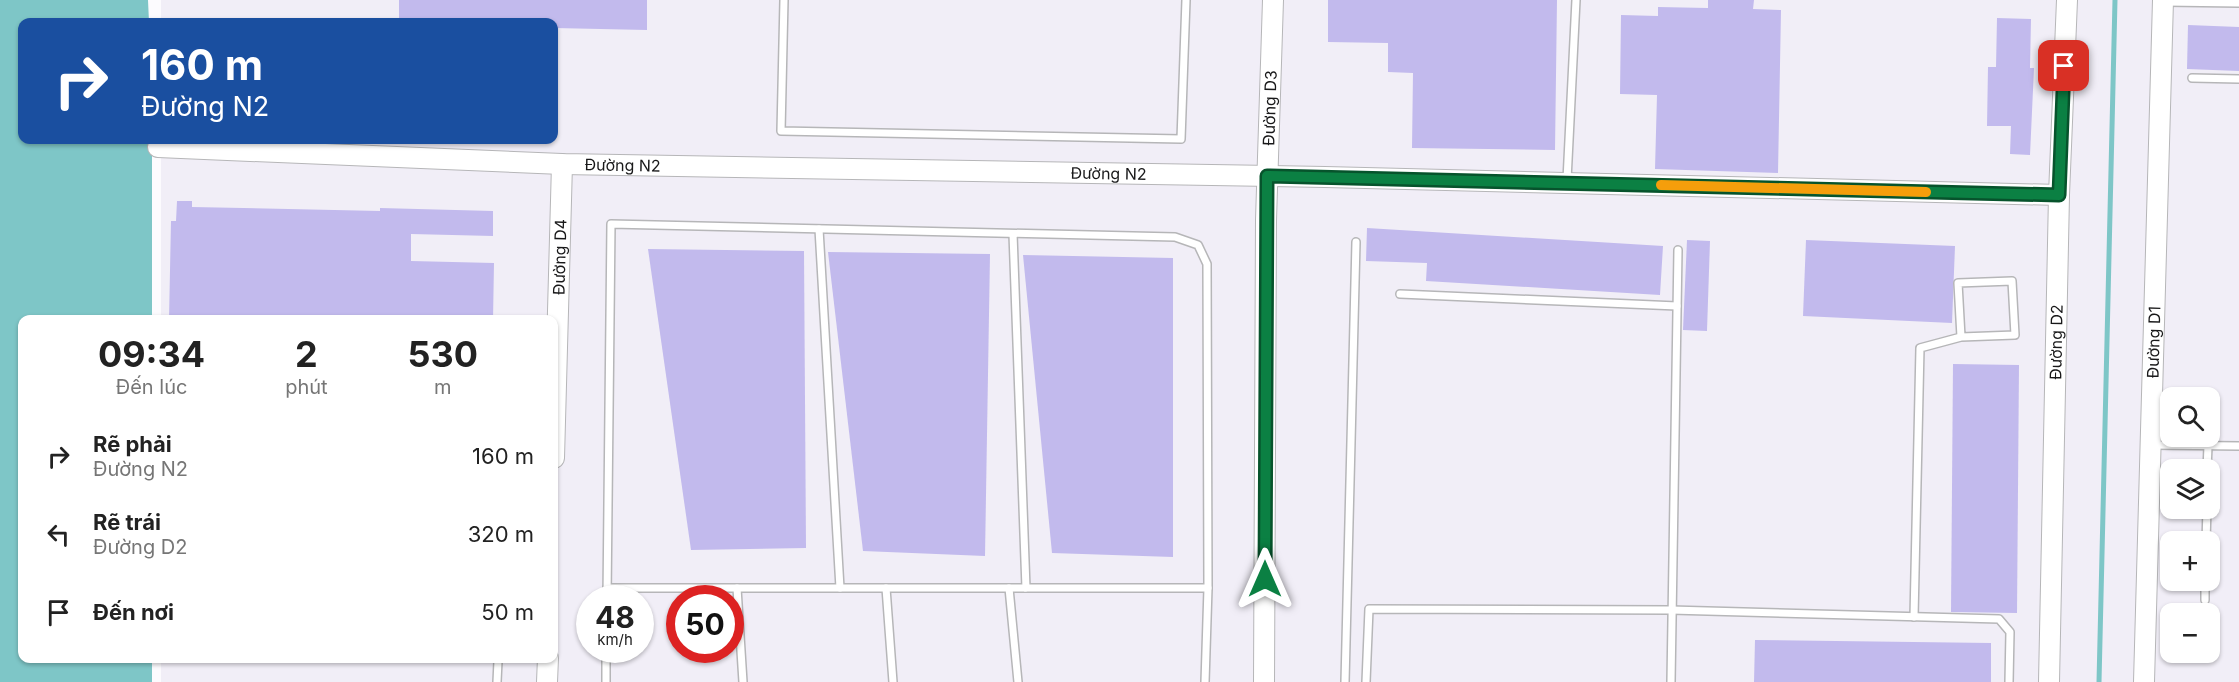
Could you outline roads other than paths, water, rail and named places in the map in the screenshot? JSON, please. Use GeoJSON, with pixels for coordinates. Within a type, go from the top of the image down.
{"type":"FeatureCollection","features":[{"type":"Feature","properties":{"kind":"street","name":"Đường D3"},"geometry":{"type":"LineString","coordinates":[[1264,682],[1267,176],[1273,0]]}},
{"type":"Feature","properties":{"kind":"street","name":"Đường D2"},"geometry":{"type":"LineString","coordinates":[[2049,682],[2059,195],[2067,0]]}},
{"type":"Feature","properties":{"kind":"street","name":"Đường D1"},"geometry":{"type":"LineString","coordinates":[[2144,682],[2163,1]]}},
{"type":"Feature","properties":{"kind":"street","name":"Đường N2"},"geometry":{"type":"LineString","coordinates":[[158,147],[562,164],[1267,176],[2059,195]]}},
{"type":"Feature","properties":{"kind":"street","name":"Đường D4"},"geometry":{"type":"LineString","coordinates":[[558,315],[562,164]]}},
{"type":"Feature","properties":{"kind":"street"},"geometry":{"type":"LineString","coordinates":[[547,682],[548,663]]}},
{"type":"Feature","properties":{"kind":"lane"},"geometry":{"type":"LineString","coordinates":[[784,0],[781,131],[1181,139],[1186,0]]}},
{"type":"Feature","properties":{"kind":"lane"},"geometry":{"type":"LineString","coordinates":[[1567,183],[1576,0]]}},
{"type":"Feature","properties":{"kind":"lane"},"geometry":{"type":"LineString","coordinates":[[2163,1],[2239,3]]}},
{"type":"Feature","properties":{"kind":"lane"},"geometry":{"type":"LineString","coordinates":[[2192,78],[2239,79]]}},
{"type":"Feature","properties":{"kind":"lane"},"geometry":{"type":"LineString","coordinates":[[607,585],[611,224],[1175,237],[1198,245],[1204,254],[1208,276],[1206,682]]}},
{"type":"Feature","properties":{"kind":"lane"},"geometry":{"type":"LineString","coordinates":[[819,229],[840,588]]}},
{"type":"Feature","properties":{"kind":"lane"},"geometry":{"type":"LineString","coordinates":[[1013,234],[1026,588]]}},
{"type":"Feature","properties":{"kind":"lane"},"geometry":{"type":"LineString","coordinates":[[1345,682],[1356,242]]}},
{"type":"Feature","properties":{"kind":"lane"},"geometry":{"type":"LineString","coordinates":[[1671,682],[1678,250]]}},
{"type":"Feature","properties":{"kind":"lane"},"geometry":{"type":"LineString","coordinates":[[1914,617],[1920,348],[1960,337],[2015,335],[2012,281],[1958,283],[1960,337]]}},
{"type":"Feature","properties":{"kind":"lane"},"geometry":{"type":"LineString","coordinates":[[1400,294],[1677,306]]}},
{"type":"Feature","properties":{"kind":"lane"},"geometry":{"type":"LineString","coordinates":[[2151,445],[2160,445]]}},
{"type":"Feature","properties":{"kind":"lane"},"geometry":{"type":"LineString","coordinates":[[2220,446],[2239,446]]}},
{"type":"Feature","properties":{"kind":"lane"},"geometry":{"type":"LineString","coordinates":[[744,588],[1208,588]]}},
{"type":"Feature","properties":{"kind":"lane"},"geometry":{"type":"LineString","coordinates":[[886,588],[893,682]]}},
{"type":"Feature","properties":{"kind":"lane"},"geometry":{"type":"LineString","coordinates":[[1009,588],[1018,682]]}},
{"type":"Feature","properties":{"kind":"lane"},"geometry":{"type":"LineString","coordinates":[[2205,591],[2205,600]]}},
{"type":"Feature","properties":{"kind":"lane"},"geometry":{"type":"LineString","coordinates":[[1366,682],[1369,609],[1671,610],[1999,619],[2004,622],[2010,632],[2009,682]]}},
{"type":"Feature","properties":{"kind":"lane"},"geometry":{"type":"LineString","coordinates":[[497,682],[498,663]]}},
{"type":"Feature","properties":{"kind":"lane"},"geometry":{"type":"LineString","coordinates":[[606,663],[606,682]]}},
{"type":"Feature","properties":{"kind":"lane"},"geometry":{"type":"LineString","coordinates":[[741,663],[742,682]]}},
{"type":"Feature","properties":{"kind":"water"},"geometry":{"type":"Polygon","coordinates":[[[0,0],[148,0],[149,18],[18,18],[18,144],[152,144],[152,315],[18,315],[18,663],[152,663],[152,682],[0,682],[0,0]]]}},
{"type":"Feature","properties":{"kind":"waterway"},"geometry":{"type":"LineString","coordinates":[[2099,682],[2115,0]]}}]}
